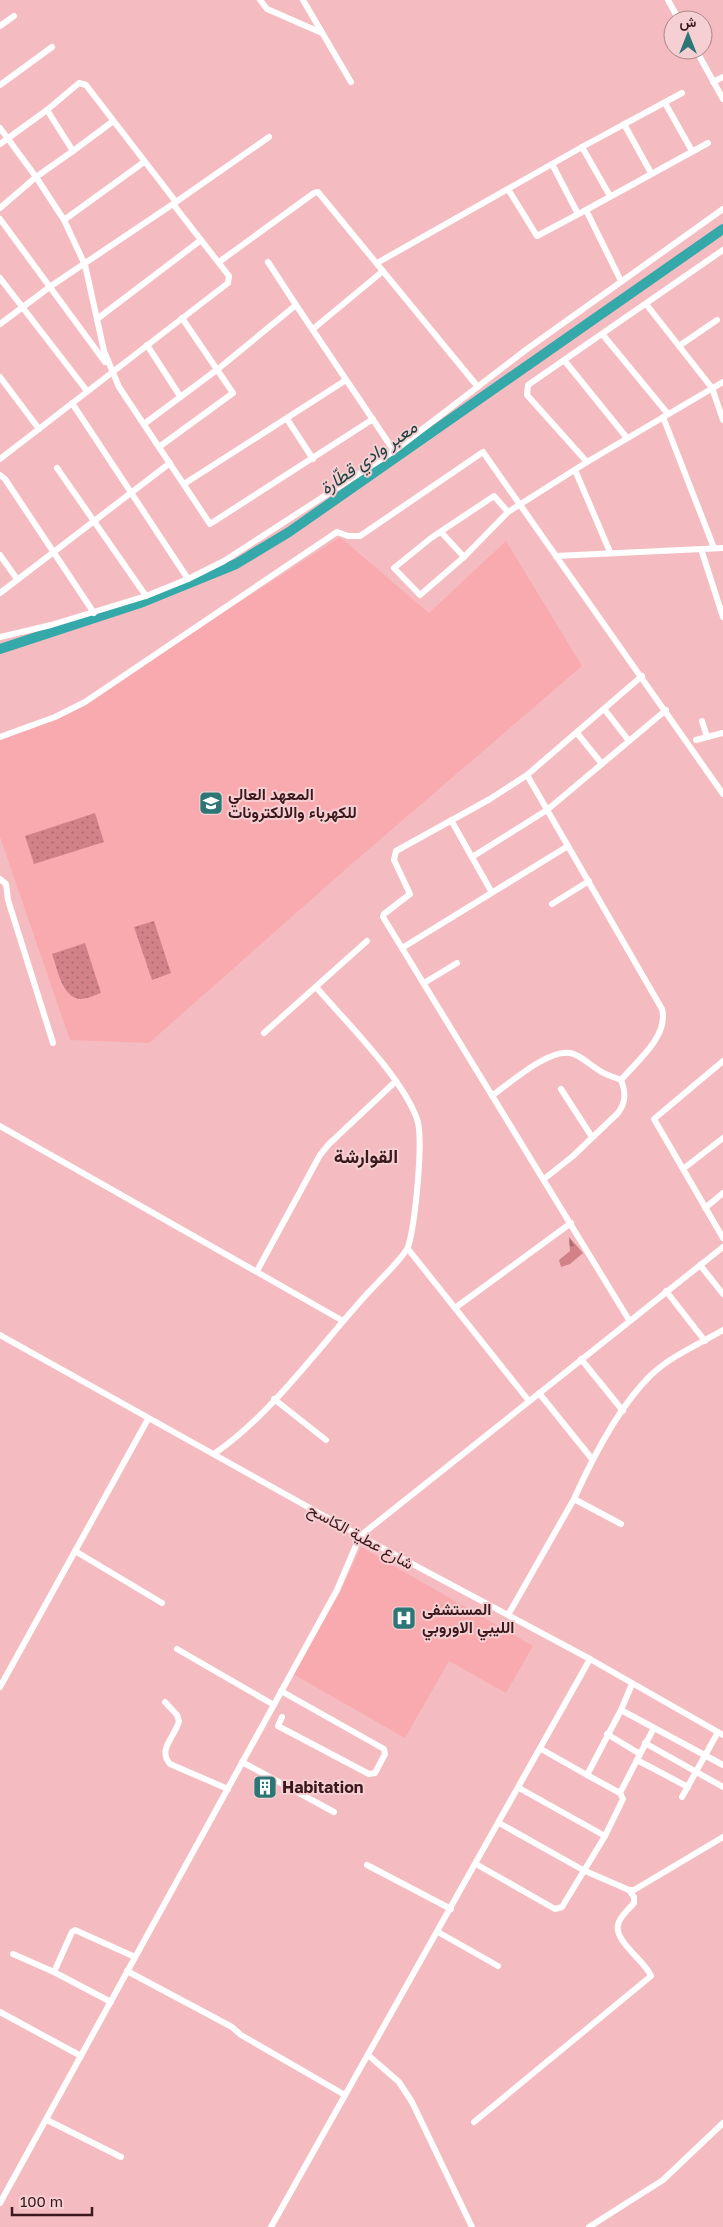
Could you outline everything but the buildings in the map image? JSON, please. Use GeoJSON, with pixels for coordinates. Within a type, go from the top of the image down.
{"type":"FeatureCollection","features":[{"type":"Feature","properties":{"kind":"street"},"geometry":{"type":"LineString","coordinates":[[260,0],[267,9],[322,33]]}},
{"type":"Feature","properties":{"kind":"street"},"geometry":{"type":"LineString","coordinates":[[303,0],[351,82]]}},
{"type":"Feature","properties":{"kind":"street"},"geometry":{"type":"LineString","coordinates":[[0,26],[14,16]]}},
{"type":"Feature","properties":{"kind":"street"},"geometry":{"type":"LineString","coordinates":[[0,85],[52,47]]}},
{"type":"Feature","properties":{"kind":"street"},"geometry":{"type":"LineString","coordinates":[[702,60],[723,99]]}},
{"type":"Feature","properties":{"kind":"street"},"geometry":{"type":"LineString","coordinates":[[714,82],[723,77]]}},
{"type":"Feature","properties":{"kind":"street"},"geometry":{"type":"LineString","coordinates":[[0,144],[47,110],[79,83],[83,83],[229,276],[228,283],[146,344],[0,459]]}},
{"type":"Feature","properties":{"kind":"street"},"geometry":{"type":"LineString","coordinates":[[377,263],[582,147],[682,94]]}},
{"type":"Feature","properties":{"kind":"street"},"geometry":{"type":"LineString","coordinates":[[665,102],[692,151]]}},
{"type":"Feature","properties":{"kind":"street"},"geometry":{"type":"LineString","coordinates":[[47,110],[73,151]]}},
{"type":"Feature","properties":{"kind":"street"},"geometry":{"type":"LineString","coordinates":[[0,208],[36,177],[112,122]]}},
{"type":"Feature","properties":{"kind":"street"},"geometry":{"type":"LineString","coordinates":[[624,124],[651,173]]}},
{"type":"Feature","properties":{"kind":"street"},"geometry":{"type":"LineString","coordinates":[[0,128],[36,177],[64,220],[85,265],[104,351],[118,387],[210,524],[373,420]]}},
{"type":"Feature","properties":{"kind":"street"},"geometry":{"type":"LineString","coordinates":[[0,324],[51,286],[175,203],[268,136]]}},
{"type":"Feature","properties":{"kind":"street"},"geometry":{"type":"LineString","coordinates":[[508,189],[537,236],[708,143]]}},
{"type":"Feature","properties":{"kind":"street"},"geometry":{"type":"LineString","coordinates":[[582,147],[610,196]]}},
{"type":"Feature","properties":{"kind":"street"},"geometry":{"type":"LineString","coordinates":[[64,220],[144,162]]}},
{"type":"Feature","properties":{"kind":"street"},"geometry":{"type":"LineString","coordinates":[[552,164],[578,214]]}},
{"type":"Feature","properties":{"kind":"street"},"geometry":{"type":"LineString","coordinates":[[219,262],[318,192],[478,387]]}},
{"type":"Feature","properties":{"kind":"street"},"geometry":{"type":"LineString","coordinates":[[0,637],[94,613],[146,596],[188,579],[224,560],[394,451],[621,281],[723,209]]}},
{"type":"Feature","properties":{"kind":"street"},"geometry":{"type":"LineString","coordinates":[[586,210],[621,281]]}},
{"type":"Feature","properties":{"kind":"street"},"geometry":{"type":"LineString","coordinates":[[0,219],[112,371]]}},
{"type":"Feature","properties":{"kind":"street"},"geometry":{"type":"LineString","coordinates":[[97,319],[201,240]]}},
{"type":"Feature","properties":{"kind":"street"},"geometry":{"type":"LineString","coordinates":[[587,462],[527,395],[528,385],[603,335],[723,250]]}},
{"type":"Feature","properties":{"kind":"street"},"geometry":{"type":"LineString","coordinates":[[268,262],[394,451]]}},
{"type":"Feature","properties":{"kind":"street"},"geometry":{"type":"LineString","coordinates":[[312,330],[383,270]]}},
{"type":"Feature","properties":{"kind":"street"},"geometry":{"type":"LineString","coordinates":[[0,278],[87,391]]}},
{"type":"Feature","properties":{"kind":"street"},"geometry":{"type":"LineString","coordinates":[[646,304],[712,388],[720,404],[723,420]]}},
{"type":"Feature","properties":{"kind":"street"},"geometry":{"type":"LineString","coordinates":[[144,424],[218,369],[296,305]]}},
{"type":"Feature","properties":{"kind":"street"},"geometry":{"type":"LineString","coordinates":[[160,447],[230,396],[232,389],[182,318]]}},
{"type":"Feature","properties":{"kind":"street"},"geometry":{"type":"LineString","coordinates":[[679,346],[717,320]]}},
{"type":"Feature","properties":{"kind":"street"},"geometry":{"type":"LineString","coordinates":[[603,335],[665,415],[714,548]]}},
{"type":"Feature","properties":{"kind":"street"},"geometry":{"type":"LineString","coordinates":[[146,344],[180,396]]}},
{"type":"Feature","properties":{"kind":"street"},"geometry":{"type":"LineString","coordinates":[[564,360],[627,438]]}},
{"type":"Feature","properties":{"kind":"street"},"geometry":{"type":"LineString","coordinates":[[0,376],[39,429]]}},
{"type":"Feature","properties":{"kind":"street"},"geometry":{"type":"LineString","coordinates":[[184,484],[346,380]]}},
{"type":"Feature","properties":{"kind":"street"},"geometry":{"type":"LineString","coordinates":[[508,512],[494,496],[441,532],[394,568],[420,595],[464,557],[508,512],[587,462],[723,382]]}},
{"type":"Feature","properties":{"kind":"street"},"geometry":{"type":"LineString","coordinates":[[72,403],[188,579]]}},
{"type":"Feature","properties":{"kind":"street"},"geometry":{"type":"LineString","coordinates":[[287,419],[313,459]]}},
{"type":"Feature","properties":{"kind":"street"},"geometry":{"type":"LineString","coordinates":[[0,737],[86,702],[336,532],[348,536],[360,536],[483,452],[666,710],[723,794]]}},
{"type":"Feature","properties":{"kind":"street"},"geometry":{"type":"LineString","coordinates":[[0,593],[170,463]]}},
{"type":"Feature","properties":{"kind":"street"},"geometry":{"type":"LineString","coordinates":[[57,468],[146,596]]}},
{"type":"Feature","properties":{"kind":"street"},"geometry":{"type":"LineString","coordinates":[[575,470],[610,552]]}},
{"type":"Feature","properties":{"kind":"street"},"geometry":{"type":"LineString","coordinates":[[0,475],[5,478],[94,613]]}},
{"type":"Feature","properties":{"kind":"street"},"geometry":{"type":"LineString","coordinates":[[441,532],[464,557]]}},
{"type":"Feature","properties":{"kind":"street"},"geometry":{"type":"LineString","coordinates":[[556,556],[723,548]]}},
{"type":"Feature","properties":{"kind":"street"},"geometry":{"type":"LineString","coordinates":[[701,549],[723,617]]}},
{"type":"Feature","properties":{"kind":"street"},"geometry":{"type":"LineString","coordinates":[[0,555],[17,579]]}},
{"type":"Feature","properties":{"kind":"street"},"geometry":{"type":"LineString","coordinates":[[629,1320],[383,917],[410,894],[394,860],[396,851],[490,799],[527,775],[605,710],[642,676]]}},
{"type":"Feature","properties":{"kind":"street"},"geometry":{"type":"LineString","coordinates":[[605,710],[630,741]]}},
{"type":"Feature","properties":{"kind":"street"},"geometry":{"type":"LineString","coordinates":[[472,857],[548,810],[666,710]]}},
{"type":"Feature","properties":{"kind":"street"},"geometry":{"type":"LineString","coordinates":[[702,721],[707,737]]}},
{"type":"Feature","properties":{"kind":"street"},"geometry":{"type":"LineString","coordinates":[[577,733],[602,764]]}},
{"type":"Feature","properties":{"kind":"street"},"geometry":{"type":"LineString","coordinates":[[696,740],[723,733]]}},
{"type":"Feature","properties":{"kind":"street"},"geometry":{"type":"LineString","coordinates":[[527,775],[663,1014],[657,1038],[621,1080]]}},
{"type":"Feature","properties":{"kind":"street"},"geometry":{"type":"LineString","coordinates":[[451,820],[491,891]]}},
{"type":"Feature","properties":{"kind":"street"},"geometry":{"type":"LineString","coordinates":[[402,948],[491,891],[568,846]]}},
{"type":"Feature","properties":{"kind":"street"},"geometry":{"type":"LineString","coordinates":[[0,879],[6,884],[8,900],[53,1044]]}},
{"type":"Feature","properties":{"kind":"street"},"geometry":{"type":"LineString","coordinates":[[552,904],[588,881]]}},
{"type":"Feature","properties":{"kind":"street"},"geometry":{"type":"LineString","coordinates":[[264,1033],[366,941]]}},
{"type":"Feature","properties":{"kind":"street"},"geometry":{"type":"LineString","coordinates":[[424,983],[457,963]]}},
{"type":"Feature","properties":{"kind":"street"},"geometry":{"type":"LineString","coordinates":[[214,1454],[236,1438],[274,1399],[408,1248],[418,1182],[420,1131],[411,1104],[396,1082],[316,986]]}},
{"type":"Feature","properties":{"kind":"street"},"geometry":{"type":"LineString","coordinates":[[493,1095],[546,1059],[561,1053],[570,1053],[582,1058],[598,1070],[621,1080],[624,1089],[624,1105],[592,1138],[544,1179]]}},
{"type":"Feature","properties":{"kind":"street"},"geometry":{"type":"LineString","coordinates":[[723,1061],[654,1117],[655,1122],[723,1238]]}},
{"type":"Feature","properties":{"kind":"street"},"geometry":{"type":"LineString","coordinates":[[257,1271],[320,1155],[329,1144],[396,1082]]}},
{"type":"Feature","properties":{"kind":"street"},"geometry":{"type":"LineString","coordinates":[[561,1089],[592,1138]]}},
{"type":"Feature","properties":{"kind":"street"},"geometry":{"type":"LineString","coordinates":[[0,1126],[343,1321]]}},
{"type":"Feature","properties":{"kind":"street"},"geometry":{"type":"LineString","coordinates":[[683,1170],[723,1138]]}},
{"type":"Feature","properties":{"kind":"street"},"geometry":{"type":"LineString","coordinates":[[705,1208],[723,1193]]}},
{"type":"Feature","properties":{"kind":"street"},"geometry":{"type":"LineString","coordinates":[[455,1308],[570,1223]]}},
{"type":"Feature","properties":{"kind":"street"},"geometry":{"type":"LineString","coordinates":[[0,2203],[3,2192],[47,2120],[337,1590],[360,1536],[723,1246]]}},
{"type":"Feature","properties":{"kind":"street"},"geometry":{"type":"LineString","coordinates":[[408,1248],[529,1401]]}},
{"type":"Feature","properties":{"kind":"street"},"geometry":{"type":"LineString","coordinates":[[700,1265],[723,1294]]}},
{"type":"Feature","properties":{"kind":"street"},"geometry":{"type":"LineString","coordinates":[[666,1291],[705,1341]]}},
{"type":"Feature","properties":{"kind":"street"},"geometry":{"type":"LineString","coordinates":[[508,1615],[574,1499],[592,1459],[624,1411],[651,1376],[662,1366],[723,1330]]}},
{"type":"Feature","properties":{"kind":"street","name":"شارع عطية الكاسح"},"geometry":{"type":"LineString","coordinates":[[0,1335],[360,1536],[590,1659],[720,1734]]}},
{"type":"Feature","properties":{"kind":"street"},"geometry":{"type":"LineString","coordinates":[[581,1359],[624,1411]]}},
{"type":"Feature","properties":{"kind":"street"},"geometry":{"type":"LineString","coordinates":[[540,1393],[592,1459]]}},
{"type":"Feature","properties":{"kind":"street"},"geometry":{"type":"LineString","coordinates":[[274,1399],[326,1440]]}},
{"type":"Feature","properties":{"kind":"street"},"geometry":{"type":"LineString","coordinates":[[0,1687],[148,1419]]}},
{"type":"Feature","properties":{"kind":"street"},"geometry":{"type":"LineString","coordinates":[[574,1499],[621,1524]]}},
{"type":"Feature","properties":{"kind":"street"},"geometry":{"type":"LineString","coordinates":[[75,1551],[162,1603]]}},
{"type":"Feature","properties":{"kind":"street"},"geometry":{"type":"LineString","coordinates":[[177,1649],[274,1705]]}},
{"type":"Feature","properties":{"kind":"street"},"geometry":{"type":"LineString","coordinates":[[270,2227],[451,1909],[590,1659]]}},
{"type":"Feature","properties":{"kind":"street"},"geometry":{"type":"LineString","coordinates":[[587,1775],[621,1710],[632,1684]]}},
{"type":"Feature","properties":{"kind":"street"},"geometry":{"type":"LineString","coordinates":[[281,1691],[384,1749],[385,1754],[375,1773],[369,1774],[278,1726],[282,1717]]}},
{"type":"Feature","properties":{"kind":"street"},"geometry":{"type":"LineString","coordinates":[[165,1702],[177,1715],[179,1722],[164,1750],[165,1758],[170,1764],[228,1789]]}},
{"type":"Feature","properties":{"kind":"street"},"geometry":{"type":"LineString","coordinates":[[621,1710],[723,1765]]}},
{"type":"Feature","properties":{"kind":"street"},"geometry":{"type":"LineString","coordinates":[[620,1792],[654,1728]]}},
{"type":"Feature","properties":{"kind":"street"},"geometry":{"type":"LineString","coordinates":[[607,1734],[638,1757],[688,1787]]}},
{"type":"Feature","properties":{"kind":"street"},"geometry":{"type":"LineString","coordinates":[[682,1797],[720,1734]]}},
{"type":"Feature","properties":{"kind":"street"},"geometry":{"type":"LineString","coordinates":[[645,1743],[723,1787]]}},
{"type":"Feature","properties":{"kind":"street"},"geometry":{"type":"LineString","coordinates":[[476,1864],[555,1909],[562,1908],[605,1836],[623,1799],[620,1792],[541,1749]]}},
{"type":"Feature","properties":{"kind":"street"},"geometry":{"type":"LineString","coordinates":[[242,1762],[334,1812]]}},
{"type":"Feature","properties":{"kind":"street"},"geometry":{"type":"LineString","coordinates":[[519,1788],[605,1836]]}},
{"type":"Feature","properties":{"kind":"street"},"geometry":{"type":"LineString","coordinates":[[499,1823],[583,1870],[630,1890],[634,1890],[723,1837]]}},
{"type":"Feature","properties":{"kind":"street"},"geometry":{"type":"LineString","coordinates":[[367,1865],[451,1909]]}},
{"type":"Feature","properties":{"kind":"street"},"geometry":{"type":"LineString","coordinates":[[474,2122],[651,1978],[651,1974],[627,1946],[618,1928],[621,1919],[634,1903],[634,1897],[630,1890]]}},
{"type":"Feature","properties":{"kind":"street"},"geometry":{"type":"LineString","coordinates":[[54,1972],[72,1932],[75,1930],[135,1957]]}},
{"type":"Feature","properties":{"kind":"street"},"geometry":{"type":"LineString","coordinates":[[438,1932],[498,1966]]}},
{"type":"Feature","properties":{"kind":"street"},"geometry":{"type":"LineString","coordinates":[[13,1954],[54,1972],[111,2002]]}},
{"type":"Feature","properties":{"kind":"street"},"geometry":{"type":"LineString","coordinates":[[128,1971],[232,2027],[346,2095]]}},
{"type":"Feature","properties":{"kind":"street"},"geometry":{"type":"LineString","coordinates":[[0,2012],[81,2056]]}},
{"type":"Feature","properties":{"kind":"street"},"geometry":{"type":"LineString","coordinates":[[368,2055],[399,2082],[412,2102],[472,2227]]}},
{"type":"Feature","properties":{"kind":"street"},"geometry":{"type":"LineString","coordinates":[[47,2120],[121,2157]]}},
{"type":"Feature","properties":{"kind":"street"},"geometry":{"type":"LineString","coordinates":[[589,2227],[663,2180],[723,2124]]}},
{"type":"Feature","properties":{"kind":"shaded area","name":"المعهد العالي للكهرباء والالكترونات"},"geometry":{"type":"Polygon","coordinates":[[[340,537],[429,613],[506,541],[582,666],[347,868],[149,1043],[70,1040],[0,837],[0,739],[85,702],[340,537]]]}},
{"type":"Feature","properties":{"kind":"shaded area","name":"المستشفی الليبي الاوروبي"},"geometry":{"type":"Polygon","coordinates":[[[361,1547],[533,1646],[506,1693],[449,1661],[405,1738],[293,1674],[341,1590],[361,1547]]]}},
{"type":"Feature","properties":{"kind":"green space"},"geometry":{"type":"Polygon","coordinates":[[[95,813],[104,842],[34,864],[25,836],[95,813]]]}},
{"type":"Feature","properties":{"kind":"green space"},"geometry":{"type":"Polygon","coordinates":[[[154,921],[171,973],[152,980],[134,927],[154,921]]]}},
{"type":"Feature","properties":{"kind":"green space"},"geometry":{"type":"Polygon","coordinates":[[[85,943],[101,993],[81,999],[69,994],[65,988],[58,974],[52,954],[85,943]]]}},
{"type":"Feature","properties":{"kind":"green space"},"geometry":{"type":"Polygon","coordinates":[[[569,1237],[583,1253],[570,1264],[561,1267],[559,1260],[570,1251],[569,1237]]]}},
{"type":"Feature","properties":{"kind":"waterway","name":"معبر وادي قطّارة"},"geometry":{"type":"LineString","coordinates":[[0,649],[140,603],[236,564],[289,532],[723,229]]}},
{"type":"Feature","properties":{"kind":"place","name":"المعهد العالي للكهرباء والالكترونات"},"geometry":{"type":"Point","coordinates":[211,803]}},
{"type":"Feature","properties":{"kind":"place","name":"المستشفی الليبي الاوروبي"},"geometry":{"type":"Point","coordinates":[404,1618]}},
{"type":"Feature","properties":{"kind":"place","name":"Habitation"},"geometry":{"type":"Point","coordinates":[265,1787]}},
{"type":"Feature","properties":{"kind":"district","name":"القوارشة"},"geometry":{"type":"Point","coordinates":[366,1155]}}]}
